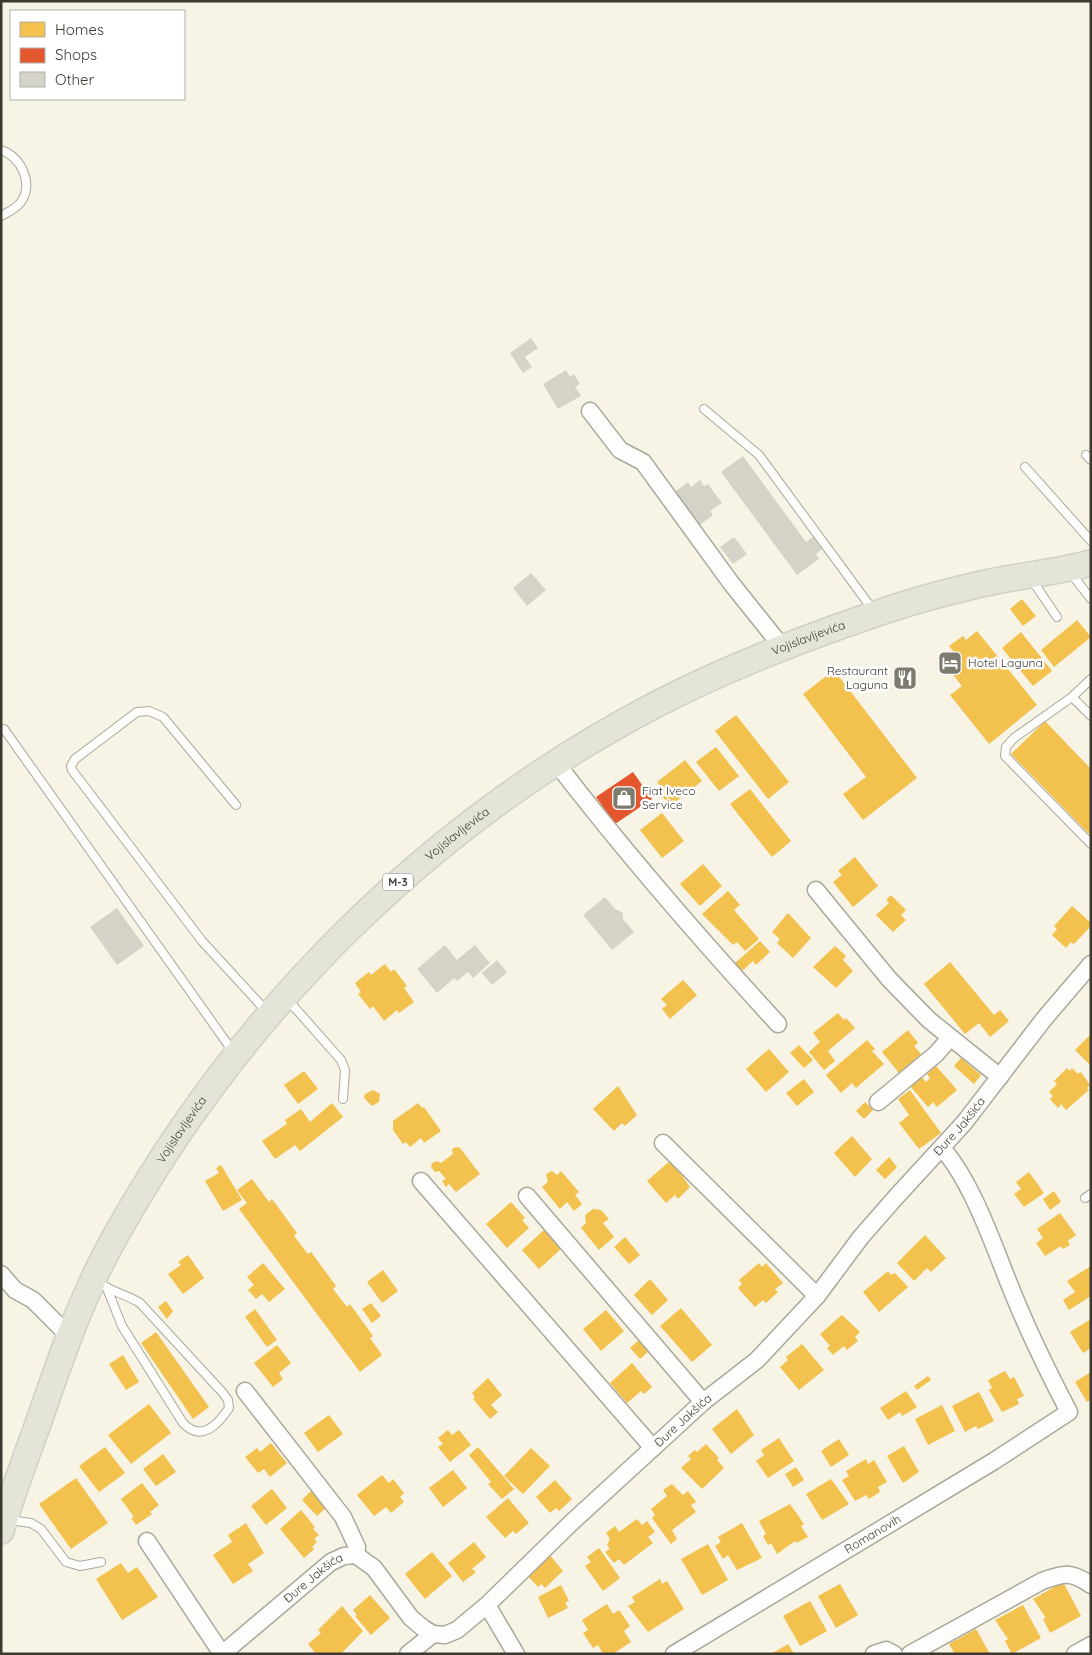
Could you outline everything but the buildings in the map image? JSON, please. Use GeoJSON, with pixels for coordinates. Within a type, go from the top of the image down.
{"type":"FeatureCollection","features":[{"type":"Feature","properties":{"kind":"main road","name":"Vojislavljevića"},"geometry":{"type":"LineString","coordinates":[[3,1525],[68,1335],[101,1285],[114,1237],[158,1164],[236,1056],[277,1005],[319,957],[406,875],[475,821],[557,764],[656,705],[783,648],[876,613],[977,585],[1079,566]]}},
{"type":"Feature","properties":{"kind":"street"},"geometry":{"type":"LineString","coordinates":[[590,412],[620,450],[644,462],[731,583],[783,648]]}},
{"type":"Feature","properties":{"kind":"street"},"geometry":{"type":"LineString","coordinates":[[557,764],[616,841],[690,928],[778,1024]]}},
{"type":"Feature","properties":{"kind":"street"},"geometry":{"type":"LineString","coordinates":[[816,890],[889,979],[929,1020],[1000,1077]]}},
{"type":"Feature","properties":{"kind":"street","name":"Đure Jakšića"},"geometry":{"type":"LineString","coordinates":[[222,1654],[331,1562],[344,1556],[356,1555],[374,1568],[411,1618],[433,1634],[445,1635],[457,1630],[487,1606],[571,1523],[703,1402],[757,1360],[817,1296],[861,1237],[964,1124],[1044,1019],[1091,964]]}},
{"type":"Feature","properties":{"kind":"street"},"geometry":{"type":"LineString","coordinates":[[878,1102],[936,1054],[950,1038]]}},
{"type":"Feature","properties":{"kind":"street"},"geometry":{"type":"LineString","coordinates":[[663,1143],[817,1296]]}},
{"type":"Feature","properties":{"kind":"street","name":"Romanovih"},"geometry":{"type":"LineString","coordinates":[[674,1654],[994,1461],[1069,1412],[1030,1335],[986,1229],[958,1169],[942,1148]]}},
{"type":"Feature","properties":{"kind":"street"},"geometry":{"type":"LineString","coordinates":[[421,1181],[653,1448]]}},
{"type":"Feature","properties":{"kind":"street"},"geometry":{"type":"LineString","coordinates":[[527,1196],[703,1402]]}},
{"type":"Feature","properties":{"kind":"street"},"geometry":{"type":"LineString","coordinates":[[1,1274],[15,1290],[33,1300],[68,1335]]}},
{"type":"Feature","properties":{"kind":"street"},"geometry":{"type":"LineString","coordinates":[[245,1391],[344,1517],[354,1540],[356,1555]]}},
{"type":"Feature","properties":{"kind":"street"},"geometry":{"type":"LineString","coordinates":[[147,1541],[222,1654]]}},
{"type":"Feature","properties":{"kind":"street"},"geometry":{"type":"LineString","coordinates":[[910,1654],[1042,1581],[1063,1573],[1078,1576],[1091,1586]]}},
{"type":"Feature","properties":{"kind":"street"},"geometry":{"type":"LineString","coordinates":[[487,1606],[516,1654]]}},
{"type":"Feature","properties":{"kind":"street"},"geometry":{"type":"LineString","coordinates":[[408,1654],[433,1634]]}},
{"type":"Feature","properties":{"kind":"street"},"geometry":{"type":"LineString","coordinates":[[1075,1654],[1091,1645]]}},
{"type":"Feature","properties":{"kind":"street"},"geometry":{"type":"LineString","coordinates":[[874,1654],[886,1650],[894,1654]]}},
{"type":"Feature","properties":{"kind":"lane"},"geometry":{"type":"LineString","coordinates":[[1,150],[10,153],[18,160],[25,179],[22,200],[17,207],[1,216]]}},
{"type":"Feature","properties":{"kind":"lane"},"geometry":{"type":"LineString","coordinates":[[704,410],[759,454],[876,613]]}},
{"type":"Feature","properties":{"kind":"lane"},"geometry":{"type":"LineString","coordinates":[[1025,467],[1091,541]]}},
{"type":"Feature","properties":{"kind":"lane"},"geometry":{"type":"LineString","coordinates":[[1079,566],[1091,599]]}},
{"type":"Feature","properties":{"kind":"lane"},"geometry":{"type":"LineString","coordinates":[[1030,576],[1056,617]]}},
{"type":"Feature","properties":{"kind":"lane"},"geometry":{"type":"LineString","coordinates":[[1091,679],[1072,697],[1014,738],[1006,747],[1005,756],[1091,844]]}},
{"type":"Feature","properties":{"kind":"lane"},"geometry":{"type":"LineString","coordinates":[[1072,697],[1091,716]]}},
{"type":"Feature","properties":{"kind":"lane"},"geometry":{"type":"LineString","coordinates":[[236,805],[162,717],[149,711],[137,712],[75,759],[71,766],[72,770],[202,941],[248,994],[277,1005],[341,1060],[345,1070],[343,1099]]}},
{"type":"Feature","properties":{"kind":"lane"},"geometry":{"type":"LineString","coordinates":[[4,729],[236,1056]]}},
{"type":"Feature","properties":{"kind":"lane"},"geometry":{"type":"LineString","coordinates":[[101,1285],[140,1303],[228,1400],[229,1408],[204,1432],[190,1430],[184,1423],[122,1326],[101,1285]]}},
{"type":"Feature","properties":{"kind":"lane"},"geometry":{"type":"LineString","coordinates":[[3,1525],[31,1523],[41,1529],[66,1562],[80,1566],[101,1562]]}},
{"type":"Feature","properties":{"kind":"place","name":"Hotel Laguna"},"geometry":{"type":"Point","coordinates":[950,663]}},
{"type":"Feature","properties":{"kind":"place","name":"Restaurant Laguna"},"geometry":{"type":"Point","coordinates":[905,678]}},
{"type":"Feature","properties":{"kind":"place","name":"Fiat Iveco Service"},"geometry":{"type":"Point","coordinates":[624,798]}}]}
